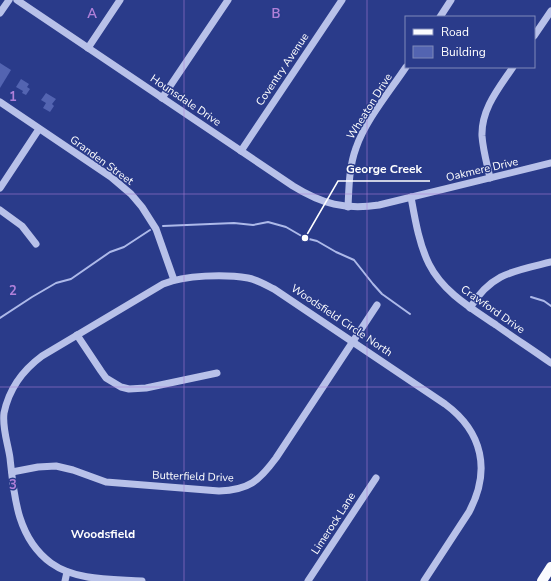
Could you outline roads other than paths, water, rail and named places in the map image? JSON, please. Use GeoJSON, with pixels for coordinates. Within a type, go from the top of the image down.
{"type":"FeatureCollection","features":[{"type":"Feature","properties":{"kind":"main road"},"geometry":{"type":"LineString","coordinates":[[542,581],[551,567]]}},
{"type":"Feature","properties":{"kind":"street"},"geometry":{"type":"LineString","coordinates":[[0,13],[9,0]]}},
{"type":"Feature","properties":{"kind":"street","name":"Hounsdale Drive"},"geometry":{"type":"LineString","coordinates":[[17,0],[306,194],[328,203],[348,206]]}},
{"type":"Feature","properties":{"kind":"street"},"geometry":{"type":"LineString","coordinates":[[88,48],[120,0]]}},
{"type":"Feature","properties":{"kind":"street"},"geometry":{"type":"LineString","coordinates":[[162,98],[228,0]]}},
{"type":"Feature","properties":{"kind":"street","name":"Coventry Avenue"},"geometry":{"type":"LineString","coordinates":[[241,151],[342,0]]}},
{"type":"Feature","properties":{"kind":"street"},"geometry":{"type":"LineString","coordinates":[[441,16],[451,0]]}},
{"type":"Feature","properties":{"kind":"street"},"geometry":{"type":"LineString","coordinates":[[535,35],[551,11]]}},
{"type":"Feature","properties":{"kind":"street","name":"Wheaton Drive"},"geometry":{"type":"LineString","coordinates":[[348,206],[352,164],[359,139],[405,68]]}},
{"type":"Feature","properties":{"kind":"street"},"geometry":{"type":"LineString","coordinates":[[490,178],[483,143],[482,126],[484,117],[495,94],[512,68]]}},
{"type":"Feature","properties":{"kind":"street","name":"Granden Street"},"geometry":{"type":"LineString","coordinates":[[0,102],[111,178],[137,200],[146,211],[156,229],[174,280]]}},
{"type":"Feature","properties":{"kind":"street"},"geometry":{"type":"LineString","coordinates":[[0,188],[39,129]]}},
{"type":"Feature","properties":{"kind":"street","name":"Oakmere Drive"},"geometry":{"type":"LineString","coordinates":[[348,206],[370,206],[551,163]]}},
{"type":"Feature","properties":{"kind":"street","name":"Crawford Drive"},"geometry":{"type":"LineString","coordinates":[[411,197],[423,249],[429,265],[444,286],[470,308],[551,363]]}},
{"type":"Feature","properties":{"kind":"street"},"geometry":{"type":"LineString","coordinates":[[0,210],[22,226],[36,244]]}},
{"type":"Feature","properties":{"kind":"street"},"geometry":{"type":"LineString","coordinates":[[470,308],[479,293],[500,277],[512,272],[551,262]]}},
{"type":"Feature","properties":{"kind":"street","name":"Woodsfield Circle North"},"geometry":{"type":"LineString","coordinates":[[142,581],[96,578],[67,572],[45,558],[28,538],[24,530],[15,497],[4,413],[12,389],[17,381],[35,362],[152,290],[174,280],[207,276],[240,277],[256,280],[274,289],[452,409],[464,422],[473,436],[482,461],[479,487],[475,500],[465,519],[424,581]]}},
{"type":"Feature","properties":{"kind":"street","name":"Butterfield Drive"},"geometry":{"type":"LineString","coordinates":[[12,472],[38,467],[56,466],[106,482],[220,490],[245,487],[260,478],[276,458],[377,305]]}},
{"type":"Feature","properties":{"kind":"street"},"geometry":{"type":"LineString","coordinates":[[77,335],[106,378],[130,389],[146,388],[217,373]]}},
{"type":"Feature","properties":{"kind":"street","name":"Limerock Lane"},"geometry":{"type":"LineString","coordinates":[[308,581],[376,478]]}},
{"type":"Feature","properties":{"kind":"street"},"geometry":{"type":"LineString","coordinates":[[65,581],[67,572]]}},
{"type":"Feature","properties":{"kind":"waterway"},"geometry":{"type":"LineString","coordinates":[[163,226],[234,223],[253,225],[268,222],[286,227],[305,238],[317,241],[354,260],[382,294],[410,314]]}},
{"type":"Feature","properties":{"kind":"waterway"},"geometry":{"type":"LineString","coordinates":[[0,318],[56,283],[71,279],[110,252],[124,247],[150,230]]}},
{"type":"Feature","properties":{"kind":"waterway"},"geometry":{"type":"LineString","coordinates":[[531,297],[544,301],[551,306]]}},
{"type":"Feature","properties":{"kind":"place","name":"George Creek"},"geometry":{"type":"Point","coordinates":[305,238]}},
{"type":"Feature","properties":{"kind":"district","name":"Woodsfield"},"geometry":{"type":"Point","coordinates":[103,534]}}]}
